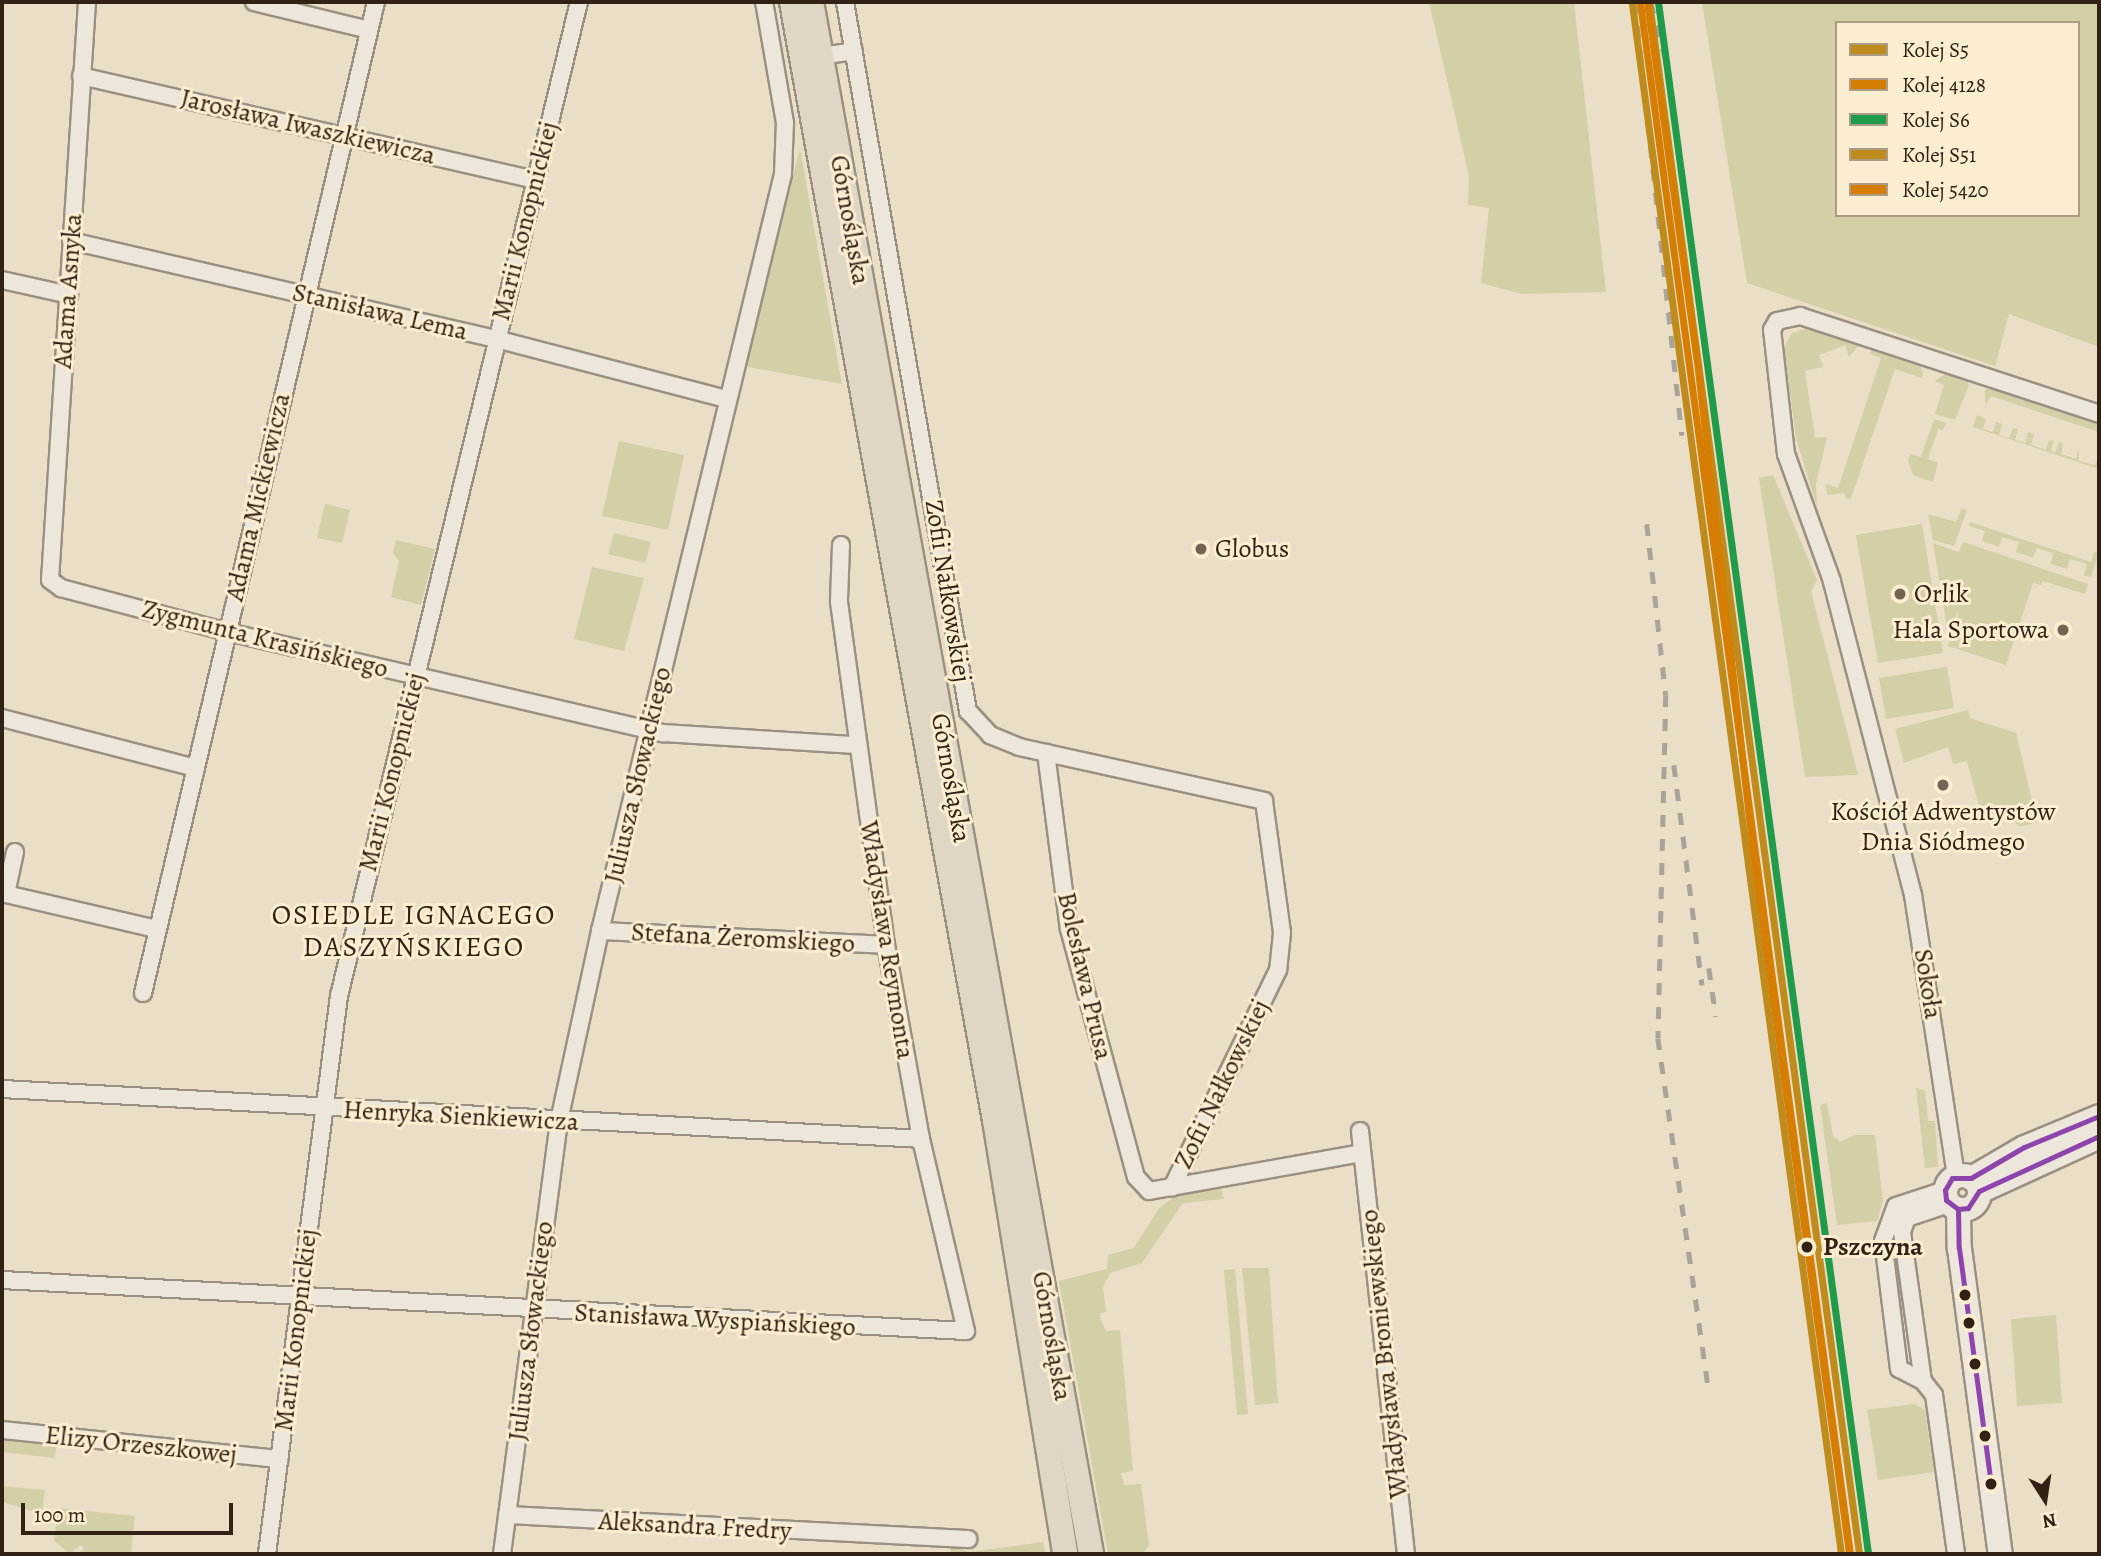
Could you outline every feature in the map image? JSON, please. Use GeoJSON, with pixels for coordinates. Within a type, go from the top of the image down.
{"type":"FeatureCollection","features":[{"type":"Feature","properties":{"kind":"main road","name":"Górnośląska"},"geometry":{"type":"LineString","coordinates":[[792,2],[995,1120],[1065,1554]]}},
{"type":"Feature","properties":{"kind":"main road","name":"Górnośląska"},"geometry":{"type":"LineString","coordinates":[[811,2],[1091,1554]]}},
{"type":"Feature","properties":{"kind":"street","name":"Adama Asnyka"},"geometry":{"type":"LineString","coordinates":[[50,580],[80,76],[87,2]]}},
{"type":"Feature","properties":{"kind":"street"},"geometry":{"type":"LineString","coordinates":[[254,2],[369,30]]}},
{"type":"Feature","properties":{"kind":"street","name":"Adama Mickiewicza"},"geometry":{"type":"LineString","coordinates":[[143,993],[304,295],[376,2]]}},
{"type":"Feature","properties":{"kind":"street","name":"Marii Konopnickiej"},"geometry":{"type":"LineString","coordinates":[[267,1554],[339,996],[358,905],[417,677],[495,340],[579,2]]}},
{"type":"Feature","properties":{"kind":"street","name":"Juliusza Słowackiego"},"geometry":{"type":"LineString","coordinates":[[502,1554],[559,1121],[600,931],[783,174],[785,124],[764,2]]}},
{"type":"Feature","properties":{"kind":"street","name":"Zofii Nałkowskiej"},"geometry":{"type":"LineString","coordinates":[[845,2],[968,711],[990,735],[1045,753],[1264,801],[1282,933],[1278,970],[1172,1187]]}},
{"type":"Feature","properties":{"kind":"street"},"geometry":{"type":"LineString","coordinates":[[820,56],[854,51]]}},
{"type":"Feature","properties":{"kind":"street","name":"Jarosława Iwaszkiewicza"},"geometry":{"type":"LineString","coordinates":[[80,76],[536,180]]}},
{"type":"Feature","properties":{"kind":"street","name":"Stanisława Lema"},"geometry":{"type":"LineString","coordinates":[[71,241],[495,340],[727,399]]}},
{"type":"Feature","properties":{"kind":"street"},"geometry":{"type":"LineString","coordinates":[[2,280],[69,295]]}},
{"type":"Feature","properties":{"kind":"street","name":"Sokoła"},"geometry":{"type":"LineString","coordinates":[[2000,1554],[1959,1248],[1959,1191],[1916,907],[1832,581],[1786,454],[1771,342],[1777,321],[1800,316],[2099,414]]}},
{"type":"Feature","properties":{"kind":"street","name":"Władysława Reymonta"},"geometry":{"type":"LineString","coordinates":[[841,545],[839,600],[856,745],[886,945],[921,1139],[967,1331]]}},
{"type":"Feature","properties":{"kind":"street","name":"Zygmunta Krasińskiego"},"geometry":{"type":"LineString","coordinates":[[50,580],[61,587],[228,632],[650,730],[856,745]]}},
{"type":"Feature","properties":{"kind":"street"},"geometry":{"type":"LineString","coordinates":[[2,718],[196,768]]}},
{"type":"Feature","properties":{"kind":"street","name":"Bolesława Prusa"},"geometry":{"type":"LineString","coordinates":[[1045,753],[1069,929],[1136,1177],[1149,1191],[1172,1187]]}},
{"type":"Feature","properties":{"kind":"street"},"geometry":{"type":"LineString","coordinates":[[15,852],[6,894],[157,929]]}},
{"type":"Feature","properties":{"kind":"street","name":"Stefana Żeromskiego"},"geometry":{"type":"LineString","coordinates":[[600,931],[886,945]]}},
{"type":"Feature","properties":{"kind":"street","name":"Henryka Sienkiewicza"},"geometry":{"type":"LineString","coordinates":[[2,1089],[324,1109],[921,1139]]}},
{"type":"Feature","properties":{"kind":"street"},"geometry":{"type":"LineString","coordinates":[[1959,1191],[2024,1147],[2099,1116]]}},
{"type":"Feature","properties":{"kind":"street","name":"Władysława Broniewskiego"},"geometry":{"type":"LineString","coordinates":[[1360,1131],[1406,1554]]}},
{"type":"Feature","properties":{"kind":"street"},"geometry":{"type":"LineString","coordinates":[[1956,1554],[1934,1395],[1923,1381],[1899,1369],[1883,1241],[1896,1206],[1959,1191],[2099,1136]]}},
{"type":"Feature","properties":{"kind":"street"},"geometry":{"type":"LineString","coordinates":[[1172,1187],[1362,1153]]}},
{"type":"Feature","properties":{"kind":"street","name":"Stanisława Wyspiańskiego"},"geometry":{"type":"LineString","coordinates":[[2,1280],[967,1331]]}},
{"type":"Feature","properties":{"kind":"street","name":"Elizy Orzeszkowej"},"geometry":{"type":"LineString","coordinates":[[2,1430],[279,1459]]}},
{"type":"Feature","properties":{"kind":"street","name":"Aleksandra Fredry"},"geometry":{"type":"LineString","coordinates":[[507,1515],[968,1539]]}},
{"type":"Feature","properties":{"kind":"shaded area"},"geometry":{"type":"Polygon","coordinates":[[[1429,2],[1574,2],[1606,292],[1522,294],[1481,283],[1489,208],[1468,205],[1469,176],[1429,2]]]}},
{"type":"Feature","properties":{"kind":"shaded area"},"geometry":{"type":"Polygon","coordinates":[[[1702,2],[2099,2],[2099,347],[2009,314],[1995,366],[1747,283],[1702,2]]]}},
{"type":"Feature","properties":{"kind":"shaded area"},"geometry":{"type":"Polygon","coordinates":[[[800,149],[842,384],[743,366],[800,149]]]}},
{"type":"Feature","properties":{"kind":"shaded area"},"geometry":{"type":"Polygon","coordinates":[[[1805,329],[1860,344],[1849,357],[1845,345],[1819,355],[1823,367],[1805,371],[1815,438],[1827,437],[1816,484],[1817,507],[1796,438],[1784,347],[1792,333],[1805,329]]]}},
{"type":"Feature","properties":{"kind":"shaded area"},"geometry":{"type":"Polygon","coordinates":[[[1872,346],[1919,362],[1922,378],[1895,369],[1851,498],[1846,499],[1844,493],[1827,495],[1826,484],[1838,488],[1881,358],[1870,354],[1872,346]]]}},
{"type":"Feature","properties":{"kind":"shaded area"},"geometry":{"type":"Polygon","coordinates":[[[1948,372],[1966,378],[1969,385],[1955,420],[1935,414],[1944,385],[1935,381],[1948,372]]]}},
{"type":"Feature","properties":{"kind":"shaded area"},"geometry":{"type":"Polygon","coordinates":[[[1994,386],[2099,421],[2099,432],[1991,396],[1985,405],[1985,390],[1994,386]]]}},
{"type":"Feature","properties":{"kind":"shaded area"},"geometry":{"type":"Polygon","coordinates":[[[1977,415],[1986,419],[1983,429],[1993,432],[1996,422],[2002,424],[1999,435],[2009,438],[2013,428],[2018,429],[2015,440],[2025,443],[2028,432],[2034,434],[2031,445],[2046,450],[2049,440],[2054,441],[2051,451],[2055,453],[2059,442],[2063,444],[2061,454],[2076,459],[2079,449],[2079,461],[2095,465],[2099,456],[2099,469],[1973,427],[1977,415]]]}},
{"type":"Feature","properties":{"kind":"shaded area"},"geometry":{"type":"Polygon","coordinates":[[[1934,419],[1946,423],[1943,430],[1938,429],[1928,459],[1938,463],[1933,482],[1913,475],[1908,461],[1910,454],[1921,457],[1934,419]]]}},
{"type":"Feature","properties":{"kind":"shaded area"},"geometry":{"type":"Polygon","coordinates":[[[619,441],[684,455],[668,530],[602,516],[619,441]]]}},
{"type":"Feature","properties":{"kind":"shaded area"},"geometry":{"type":"Polygon","coordinates":[[[1773,475],[1817,580],[1811,591],[1858,775],[1805,777],[1759,478],[1773,475]]]}},
{"type":"Feature","properties":{"kind":"shaded area"},"geometry":{"type":"Polygon","coordinates":[[[325,504],[350,510],[342,543],[317,538],[325,504]]]}},
{"type":"Feature","properties":{"kind":"shaded area"},"geometry":{"type":"Polygon","coordinates":[[[1962,508],[1967,510],[1954,546],[1933,540],[1928,514],[1956,522],[1962,508]]]}},
{"type":"Feature","properties":{"kind":"shaded area"},"geometry":{"type":"Polygon","coordinates":[[[1970,522],[2091,562],[2094,552],[2099,553],[2091,577],[2084,575],[2087,564],[2070,559],[2067,569],[2051,564],[2053,553],[2037,548],[2033,558],[2016,552],[2019,542],[2002,537],[1999,547],[1982,541],[1985,531],[1969,526],[1970,522]]]}},
{"type":"Feature","properties":{"kind":"shaded area","name":"Orlik"},"geometry":{"type":"Polygon","coordinates":[[[1922,524],[1943,653],[1878,663],[1856,535],[1922,524]]]}},
{"type":"Feature","properties":{"kind":"shaded area"},"geometry":{"type":"Polygon","coordinates":[[[614,533],[651,542],[645,563],[608,554],[614,533]]]}},
{"type":"Feature","properties":{"kind":"shaded area"},"geometry":{"type":"Polygon","coordinates":[[[396,540],[435,549],[421,605],[391,597],[399,561],[393,553],[396,540]]]}},
{"type":"Feature","properties":{"kind":"shaded area"},"geometry":{"type":"Polygon","coordinates":[[[1963,542],[2088,584],[2085,594],[2043,581],[2041,585],[2033,583],[2006,665],[1948,646],[1960,608],[1948,632],[1933,543],[1959,552],[1963,542]]]}},
{"type":"Feature","properties":{"kind":"shaded area"},"geometry":{"type":"Polygon","coordinates":[[[592,567],[644,578],[624,651],[574,639],[592,567]]]}},
{"type":"Feature","properties":{"kind":"shaded area"},"geometry":{"type":"Polygon","coordinates":[[[1947,667],[1954,708],[1886,719],[1879,678],[1947,667]]]}},
{"type":"Feature","properties":{"kind":"shaded area"},"geometry":{"type":"Polygon","coordinates":[[[1968,710],[1970,718],[2016,733],[2037,822],[2020,827],[2007,815],[1983,821],[1967,761],[1953,764],[1948,747],[1904,763],[1895,729],[1968,710]]]}},
{"type":"Feature","properties":{"kind":"shaded area"},"geometry":{"type":"Polygon","coordinates":[[[1916,1088],[1925,1090],[1928,1121],[1935,1121],[1938,1167],[1925,1168],[1916,1088]]]}},
{"type":"Feature","properties":{"kind":"shaded area"},"geometry":{"type":"Polygon","coordinates":[[[1827,1103],[1833,1136],[1840,1142],[1855,1135],[1875,1135],[1883,1201],[1877,1221],[1837,1225],[1820,1105],[1827,1103]]]}},
{"type":"Feature","properties":{"kind":"shaded area"},"geometry":{"type":"Polygon","coordinates":[[[1220,1186],[1224,1199],[1183,1203],[1142,1263],[1110,1273],[1103,1287],[1106,1312],[1100,1313],[1101,1320],[1106,1331],[1120,1330],[1133,1471],[1121,1473],[1124,1485],[1141,1484],[1149,1546],[1143,1554],[1108,1554],[1059,1281],[1107,1269],[1108,1255],[1134,1248],[1159,1208],[1179,1193],[1220,1186]]]}},
{"type":"Feature","properties":{"kind":"shaded area"},"geometry":{"type":"Polygon","coordinates":[[[1242,1268],[1269,1268],[1278,1403],[1255,1405],[1242,1268]]]}},
{"type":"Feature","properties":{"kind":"shaded area"},"geometry":{"type":"Polygon","coordinates":[[[1235,1269],[1248,1414],[1237,1415],[1224,1270],[1235,1269]]]}},
{"type":"Feature","properties":{"kind":"shaded area"},"geometry":{"type":"Polygon","coordinates":[[[2056,1315],[2062,1403],[2017,1406],[2011,1319],[2056,1315]]]}},
{"type":"Feature","properties":{"kind":"shaded area"},"geometry":{"type":"Polygon","coordinates":[[[1914,1404],[1925,1410],[1934,1472],[1878,1480],[1867,1410],[1914,1404]]]}},
{"type":"Feature","properties":{"kind":"shaded area"},"geometry":{"type":"Polygon","coordinates":[[[2,1434],[57,1440],[55,1458],[2,1452],[2,1434]]]}},
{"type":"Feature","properties":{"kind":"shaded area"},"geometry":{"type":"Polygon","coordinates":[[[2,1486],[45,1490],[42,1514],[2,1502],[2,1486]]]}},
{"type":"Feature","properties":{"kind":"shaded area"},"geometry":{"type":"Polygon","coordinates":[[[58,1508],[135,1516],[131,1554],[78,1554],[84,1548],[81,1545],[70,1554],[54,1541],[58,1508]]]}},
{"type":"Feature","properties":{"kind":"shaded area"},"geometry":{"type":"Polygon","coordinates":[[[1043,1542],[1046,1554],[951,1554],[950,1544],[969,1552],[1043,1542]]]}},
{"type":"Feature","properties":{"kind":"railway"},"geometry":{"type":"LineString","coordinates":[[1635,2],[1682,435]]}},
{"type":"Feature","properties":{"kind":"railway"},"geometry":{"type":"LineString","coordinates":[[1651,2],[1669,72],[1869,1554]]}},
{"type":"Feature","properties":{"kind":"railway"},"geometry":{"type":"LineString","coordinates":[[1647,524],[1666,695],[1658,1038],[1708,1387]]}},
{"type":"Feature","properties":{"kind":"railway"},"geometry":{"type":"LineString","coordinates":[[1674,765],[1702,985]]}},
{"type":"Feature","properties":{"kind":"railway"},"geometry":{"type":"LineString","coordinates":[[1709,968],[1716,1016]]}},
{"type":"Feature","properties":{"kind":"rail line","name":"5420"},"geometry":{"type":"LineString","coordinates":[[1647,2],[1697,361],[1752,846],[1849,1553]]}},
{"type":"Feature","properties":{"kind":"rail line","name":"S5"},"geometry":{"type":"LineString","coordinates":[[1649,2],[1859,1554]]}},
{"type":"Feature","properties":{"kind":"rail line","name":"S6"},"geometry":{"type":"LineString","coordinates":[[1658,2],[1868,1553]]}},
{"type":"Feature","properties":{"kind":"rail line","name":"4128"},"geometry":{"type":"LineString","coordinates":[[1640,3],[1850,1554]]}},
{"type":"Feature","properties":{"kind":"rail line","name":"S51"},"geometry":{"type":"LineString","coordinates":[[1632,4],[1841,1554]]}},
{"type":"Feature","properties":{"kind":"transit line"},"geometry":{"type":"LineString","coordinates":[[2099,1116],[2024,1147],[1971,1178],[1952,1178],[1945,1190],[1946,1200],[1958,1209],[1968,1208],[1979,1191],[2099,1136]]}},
{"type":"Feature","properties":{"kind":"transit line"},"geometry":{"type":"LineString","coordinates":[[1958,1209],[1959,1248],[1991,1484]]}},
{"type":"Feature","properties":{"kind":"place","name":"Globus"},"geometry":{"type":"Point","coordinates":[1201,549]}},
{"type":"Feature","properties":{"kind":"place","name":"Orlik"},"geometry":{"type":"Point","coordinates":[1900,594]}},
{"type":"Feature","properties":{"kind":"place","name":"Hala Sportowa"},"geometry":{"type":"Point","coordinates":[2063,630]}},
{"type":"Feature","properties":{"kind":"place","name":"Kościół Adwentystów Dnia Siódmego"},"geometry":{"type":"Point","coordinates":[1943,785]}},
{"type":"Feature","properties":{"kind":"place","name":"Pszczyna"},"geometry":{"type":"Point","coordinates":[1807,1247]}},
{"type":"Feature","properties":{"kind":"district","name":"OSIEDLE IGNACEGO DASZYŃSKIEGO"},"geometry":{"type":"Point","coordinates":[414,931]}}]}
